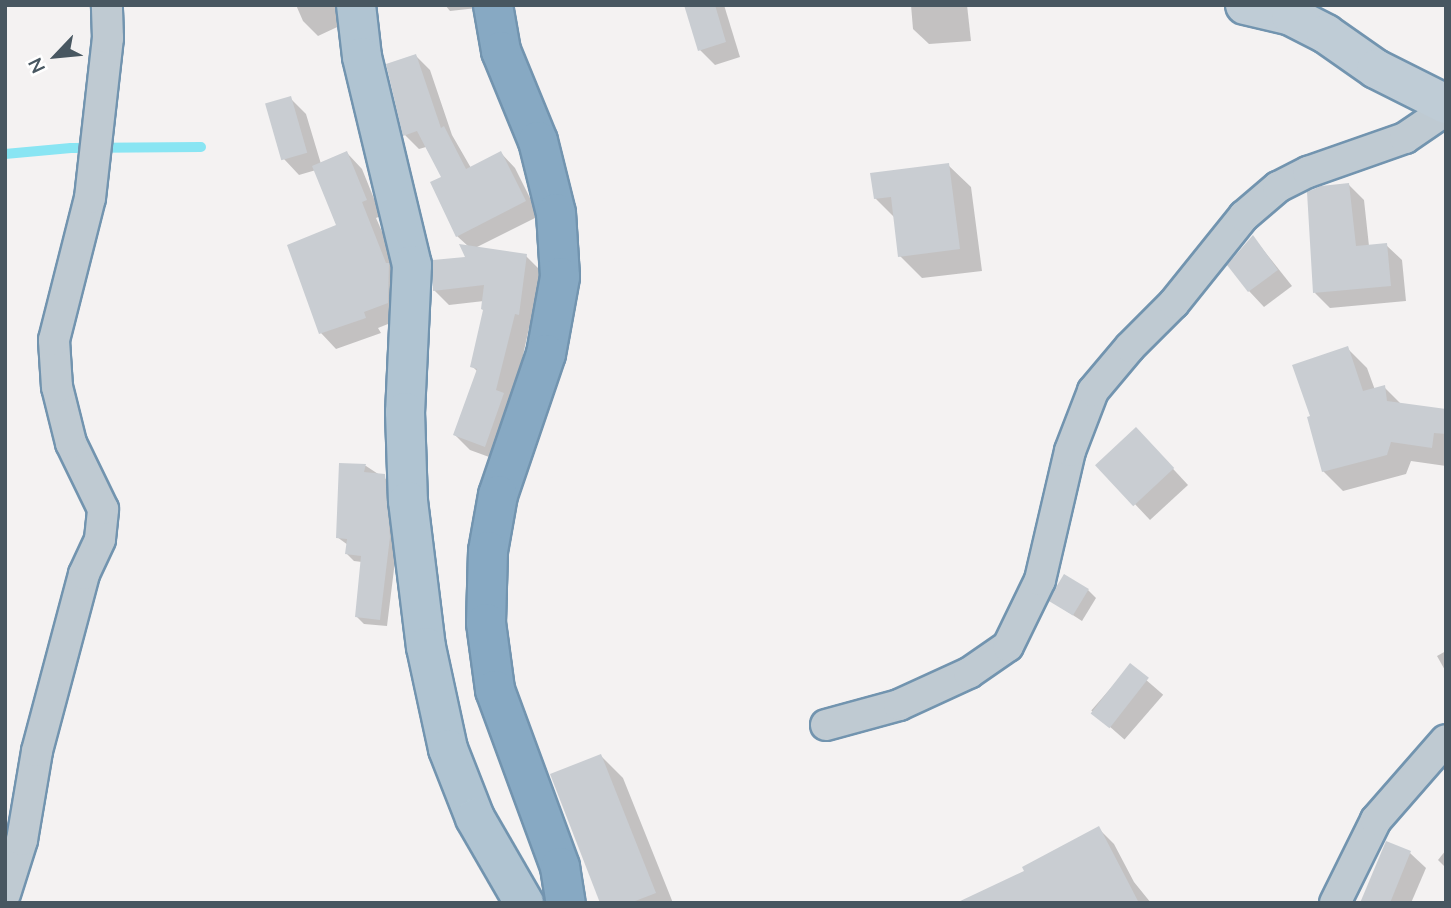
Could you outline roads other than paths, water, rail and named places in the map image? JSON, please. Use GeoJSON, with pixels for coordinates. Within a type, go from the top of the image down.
{"type":"FeatureCollection","features":[{"type":"Feature","properties":{"kind":"highway"},"geometry":{"type":"LineString","coordinates":[[493,5],[500,51],[538,142],[556,213],[560,277],[546,354],[498,495],[488,551],[486,623],[495,690],[560,867],[566,903]]}},
{"type":"Feature","properties":{"kind":"main road"},"geometry":{"type":"LineString","coordinates":[[356,5],[362,57],[412,265],[405,412],[408,488],[426,646],[448,749],[475,818],[524,903]]}},
{"type":"Feature","properties":{"kind":"street"},"geometry":{"type":"LineString","coordinates":[[5,894],[22,840],[37,751],[84,575],[100,539],[103,509],[71,443],[57,387],[54,340],[90,198],[108,38],[107,5]]}},
{"type":"Feature","properties":{"kind":"street"},"geometry":{"type":"LineString","coordinates":[[826,725],[911,700],[969,673],[1008,646],[1040,580],[1070,451],[1094,391],[1130,347],[1174,303],[1244,216],[1278,187],[1308,172],[1405,138],[1446,107],[1377,69],[1326,34],[1303,22],[1245,5]]}},
{"type":"Feature","properties":{"kind":"street"},"geometry":{"type":"LineString","coordinates":[[1335,903],[1376,820],[1446,740]]}},
{"type":"Feature","properties":{"kind":"waterway"},"geometry":{"type":"LineString","coordinates":[[5,154],[71,148],[201,147]]}}]}
